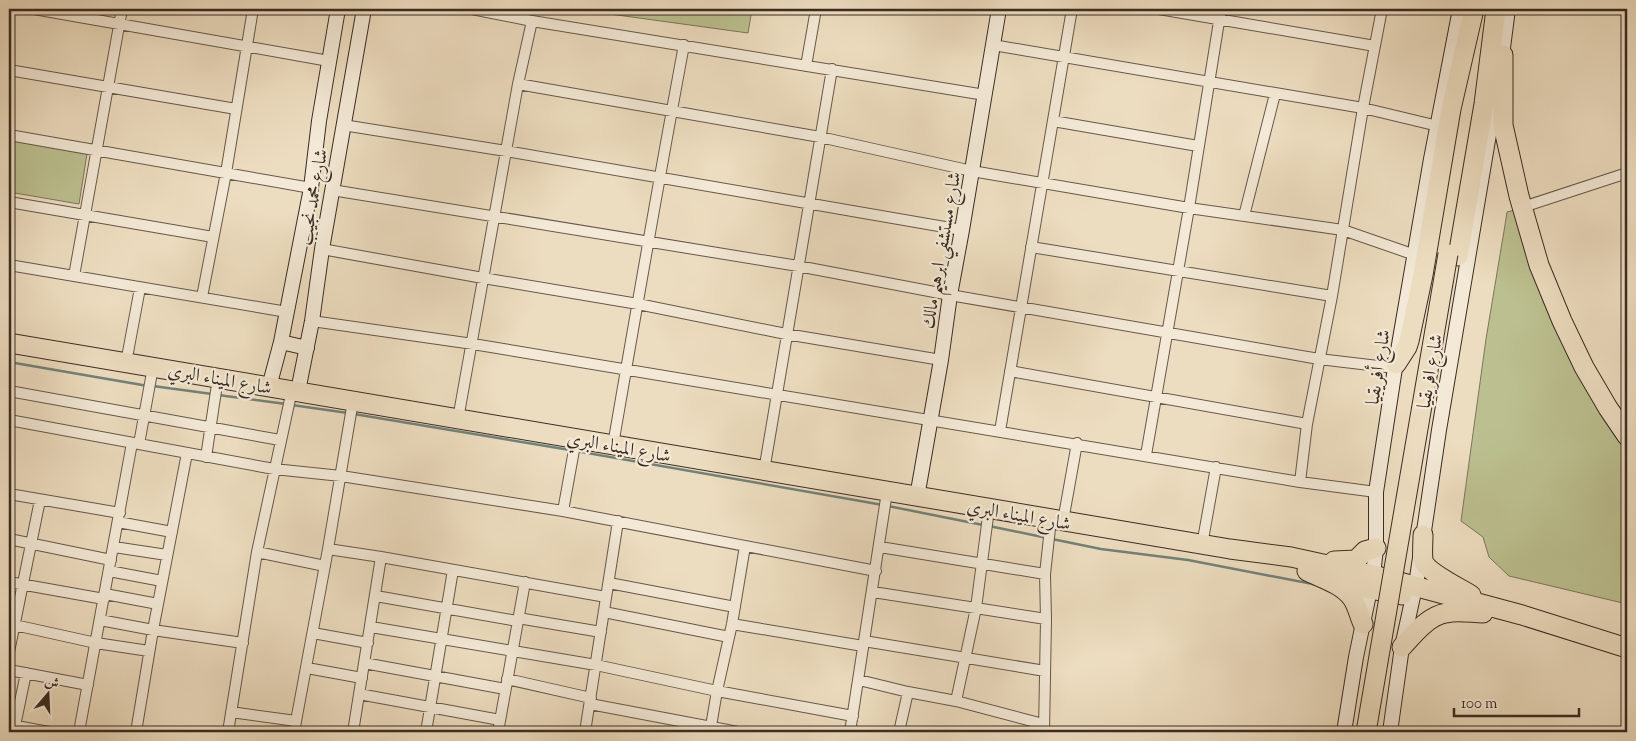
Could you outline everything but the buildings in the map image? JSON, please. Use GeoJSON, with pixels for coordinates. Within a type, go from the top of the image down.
{"type":"FeatureCollection","features":[{"type":"Feature","properties":{"kind":"highway"},"geometry":{"type":"LineString","coordinates":[[1396,366],[1409,341],[1451,109],[1474,9]]}},
{"type":"Feature","properties":{"kind":"highway","name":"شارع افريقيا"},"geometry":{"type":"LineString","coordinates":[[1378,732],[1453,255],[1484,9]]}},
{"type":"Feature","properties":{"kind":"highway","name":"شارع افريقيا"},"geometry":{"type":"LineString","coordinates":[[1366,732],[1453,255],[1484,104],[1496,9]]}},
{"type":"Feature","properties":{"kind":"highway"},"geometry":{"type":"LineString","coordinates":[[1503,55],[1503,125],[1522,207],[1539,266],[1584,368],[1627,436]]}},
{"type":"Feature","properties":{"kind":"highway","name":"شارع الميناء البري"},"geometry":{"type":"LineString","coordinates":[[9,343],[1057,520],[1230,550],[1308,566]]}},
{"type":"Feature","properties":{"kind":"highway"},"geometry":{"type":"LineString","coordinates":[[1423,535],[1423,560],[1426,565],[1485,609],[1627,658]]}},
{"type":"Feature","properties":{"kind":"highway"},"geometry":{"type":"LineString","coordinates":[[1308,566],[1356,560],[1365,550],[1376,548]]}},
{"type":"Feature","properties":{"kind":"highway"},"geometry":{"type":"LineString","coordinates":[[1308,566],[1592,635],[1627,648]]}},
{"type":"Feature","properties":{"kind":"highway"},"geometry":{"type":"LineString","coordinates":[[1308,566],[1345,591],[1352,598],[1363,624]]}},
{"type":"Feature","properties":{"kind":"highway"},"geometry":{"type":"LineString","coordinates":[[1402,647],[1412,635],[1434,618],[1446,612],[1485,609]]}},
{"type":"Feature","properties":{"kind":"street"},"geometry":{"type":"LineString","coordinates":[[34,9],[329,61]]}},
{"type":"Feature","properties":{"kind":"street"},"geometry":{"type":"LineString","coordinates":[[74,276],[122,9]]}},
{"type":"Feature","properties":{"kind":"street"},"geometry":{"type":"LineString","coordinates":[[202,297],[226,173],[252,9]]}},
{"type":"Feature","properties":{"kind":"street","name":"شارع محمد نجيب"},"geometry":{"type":"LineString","coordinates":[[269,387],[281,342],[310,188],[318,121],[338,9]]}},
{"type":"Feature","properties":{"kind":"street","name":"شارع محمد نجيب"},"geometry":{"type":"LineString","coordinates":[[295,391],[307,348],[312,321],[322,249],[364,9]]}},
{"type":"Feature","properties":{"kind":"street"},"geometry":{"type":"LineString","coordinates":[[472,9],[532,21],[985,95]]}},
{"type":"Feature","properties":{"kind":"street"},"geometry":{"type":"LineString","coordinates":[[806,66],[816,9]]}},
{"type":"Feature","properties":{"kind":"street","name":"شارع مستشفي ابرهيم مالك"},"geometry":{"type":"LineString","coordinates":[[917,497],[999,9]]}},
{"type":"Feature","properties":{"kind":"street"},"geometry":{"type":"LineString","coordinates":[[1000,431],[1072,9]]}},
{"type":"Feature","properties":{"kind":"street"},"geometry":{"type":"LineString","coordinates":[[1159,9],[1375,46]]}},
{"type":"Feature","properties":{"kind":"street"},"geometry":{"type":"LineString","coordinates":[[1146,455],[1221,9]]}},
{"type":"Feature","properties":{"kind":"street"},"geometry":{"type":"LineString","coordinates":[[1300,482],[1307,424],[1332,296],[1362,108],[1382,9]]}},
{"type":"Feature","properties":{"kind":"street","name":"شارع أفريقيا"},"geometry":{"type":"LineString","coordinates":[[1344,732],[1376,548],[1376,492],[1396,366],[1460,9]]}},
{"type":"Feature","properties":{"kind":"street"},"geometry":{"type":"LineString","coordinates":[[1390,732],[1402,647],[1414,592],[1503,55],[1508,9]]}},
{"type":"Feature","properties":{"kind":"street"},"geometry":{"type":"LineString","coordinates":[[458,419],[473,344],[518,84],[532,21]]}},
{"type":"Feature","properties":{"kind":"street"},"geometry":{"type":"LineString","coordinates":[[613,445],[647,241],[684,45]]}},
{"type":"Feature","properties":{"kind":"street"},"geometry":{"type":"LineString","coordinates":[[993,45],[1362,108],[1438,126]]}},
{"type":"Feature","properties":{"kind":"street"},"geometry":{"type":"LineString","coordinates":[[9,70],[236,109]]}},
{"type":"Feature","properties":{"kind":"street"},"geometry":{"type":"LineString","coordinates":[[764,471],[832,70]]}},
{"type":"Feature","properties":{"kind":"street"},"geometry":{"type":"LineString","coordinates":[[518,84],[820,137],[972,171],[1189,208],[1343,230],[1415,255]]}},
{"type":"Feature","properties":{"kind":"street"},"geometry":{"type":"LineString","coordinates":[[1244,216],[1275,94]]}},
{"type":"Feature","properties":{"kind":"street"},"geometry":{"type":"LineString","coordinates":[[1053,121],[1198,146]]}},
{"type":"Feature","properties":{"kind":"street"},"geometry":{"type":"LineString","coordinates":[[343,125],[506,151],[962,230]]}},
{"type":"Feature","properties":{"kind":"street"},"geometry":{"type":"LineString","coordinates":[[9,135],[310,188]]}},
{"type":"Feature","properties":{"kind":"street"},"geometry":{"type":"LineString","coordinates":[[1522,207],[1627,173]]}},
{"type":"Feature","properties":{"kind":"street"},"geometry":{"type":"LineString","coordinates":[[332,190],[798,266],[950,295],[1319,358],[1396,366]]}},
{"type":"Feature","properties":{"kind":"street"},"geometry":{"type":"LineString","coordinates":[[9,202],[213,237]]}},
{"type":"Feature","properties":{"kind":"street"},"geometry":{"type":"LineString","coordinates":[[1031,247],[1332,296]]}},
{"type":"Feature","properties":{"kind":"street"},"geometry":{"type":"LineString","coordinates":[[322,249],[638,304],[786,334],[941,360]]}},
{"type":"Feature","properties":{"kind":"street"},"geometry":{"type":"LineString","coordinates":[[9,265],[287,312]]}},
{"type":"Feature","properties":{"kind":"street"},"geometry":{"type":"LineString","coordinates":[[126,363],[140,288]]}},
{"type":"Feature","properties":{"kind":"street"},"geometry":{"type":"LineString","coordinates":[[312,321],[473,344],[1077,443],[1300,482],[1376,492]]}},
{"type":"Feature","properties":{"kind":"street"},"geometry":{"type":"LineString","coordinates":[[281,342],[307,348]]}},
{"type":"Feature","properties":{"kind":"street"},"geometry":{"type":"LineString","coordinates":[[79,732],[119,517],[135,443],[144,416],[152,367]]}},
{"type":"Feature","properties":{"kind":"street"},"geometry":{"type":"LineString","coordinates":[[1010,371],[1307,424]]}},
{"type":"Feature","properties":{"kind":"street"},"geometry":{"type":"LineString","coordinates":[[206,457],[218,378]]}},
{"type":"Feature","properties":{"kind":"street"},"geometry":{"type":"LineString","coordinates":[[9,391],[280,440]]}},
{"type":"Feature","properties":{"kind":"street"},"geometry":{"type":"LineString","coordinates":[[228,732],[257,552],[280,440],[295,391]]}},
{"type":"Feature","properties":{"kind":"street"},"geometry":{"type":"LineString","coordinates":[[294,732],[307,668],[353,401]]}},
{"type":"Feature","properties":{"kind":"street"},"geometry":{"type":"LineString","coordinates":[[9,420],[274,469],[341,476],[564,511],[876,571]]}},
{"type":"Feature","properties":{"kind":"street"},"geometry":{"type":"LineString","coordinates":[[564,511],[576,439]]}},
{"type":"Feature","properties":{"kind":"street"},"geometry":{"type":"LineString","coordinates":[[859,680],[956,701],[1043,728],[1046,619],[1045,574],[1077,443]]}},
{"type":"Feature","properties":{"kind":"street"},"geometry":{"type":"LineString","coordinates":[[136,732],[152,630],[187,454]]}},
{"type":"Feature","properties":{"kind":"street"},"geometry":{"type":"LineString","coordinates":[[1202,545],[1216,467]]}},
{"type":"Feature","properties":{"kind":"street"},"geometry":{"type":"LineString","coordinates":[[850,732],[888,492]]}},
{"type":"Feature","properties":{"kind":"street"},"geometry":{"type":"LineString","coordinates":[[9,494],[119,517],[172,532]]}},
{"type":"Feature","properties":{"kind":"street"},"geometry":{"type":"LineString","coordinates":[[9,652],[12,624],[23,584],[40,500]]}},
{"type":"Feature","properties":{"kind":"street"},"geometry":{"type":"LineString","coordinates":[[956,701],[976,608],[989,509]]}},
{"type":"Feature","properties":{"kind":"street"},"geometry":{"type":"LineString","coordinates":[[585,732],[618,521]]}},
{"type":"Feature","properties":{"kind":"street"},"geometry":{"type":"LineString","coordinates":[[9,539],[111,560]]}},
{"type":"Feature","properties":{"kind":"street"},"geometry":{"type":"LineString","coordinates":[[711,730],[745,546]]}},
{"type":"Feature","properties":{"kind":"street"},"geometry":{"type":"LineString","coordinates":[[114,547],[167,555]]}},
{"type":"Feature","properties":{"kind":"street"},"geometry":{"type":"LineString","coordinates":[[880,547],[1045,574]]}},
{"type":"Feature","properties":{"kind":"street"},"geometry":{"type":"LineString","coordinates":[[328,549],[606,597]]}},
{"type":"Feature","properties":{"kind":"street"},"geometry":{"type":"LineString","coordinates":[[257,552],[325,566]]}},
{"type":"Feature","properties":{"kind":"street"},"geometry":{"type":"LineString","coordinates":[[355,732],[359,694],[381,557]]}},
{"type":"Feature","properties":{"kind":"street"},"geometry":{"type":"LineString","coordinates":[[426,732],[453,570]]}},
{"type":"Feature","properties":{"kind":"street"},"geometry":{"type":"LineString","coordinates":[[109,571],[162,581]]}},
{"type":"Feature","properties":{"kind":"street"},"geometry":{"type":"LineString","coordinates":[[9,582],[158,604]]}},
{"type":"Feature","properties":{"kind":"street"},"geometry":{"type":"LineString","coordinates":[[498,732],[525,582]]}},
{"type":"Feature","properties":{"kind":"street"},"geometry":{"type":"LineString","coordinates":[[609,583],[735,607]]}},
{"type":"Feature","properties":{"kind":"street"},"geometry":{"type":"LineString","coordinates":[[873,592],[1046,619]]}},
{"type":"Feature","properties":{"kind":"street"},"geometry":{"type":"LineString","coordinates":[[376,596],[601,632]]}},
{"type":"Feature","properties":{"kind":"street"},"geometry":{"type":"LineString","coordinates":[[604,612],[729,637]]}},
{"type":"Feature","properties":{"kind":"street"},"geometry":{"type":"LineString","coordinates":[[100,620],[152,630],[242,643]]}},
{"type":"Feature","properties":{"kind":"street"},"geometry":{"type":"LineString","coordinates":[[12,624],[96,643],[150,651]]}},
{"type":"Feature","properties":{"kind":"street"},"geometry":{"type":"LineString","coordinates":[[732,624],[1045,671]]}},
{"type":"Feature","properties":{"kind":"street"},"geometry":{"type":"LineString","coordinates":[[371,627],[596,665],[717,691],[853,716]]}},
{"type":"Feature","properties":{"kind":"street"},"geometry":{"type":"LineString","coordinates":[[313,633],[368,643]]}},
{"type":"Feature","properties":{"kind":"street"},"geometry":{"type":"LineString","coordinates":[[364,663],[436,676],[506,684],[590,701],[711,730],[738,732]]}},
{"type":"Feature","properties":{"kind":"street"},"geometry":{"type":"LineString","coordinates":[[307,668],[362,678]]}},
{"type":"Feature","properties":{"kind":"street"},"geometry":{"type":"LineString","coordinates":[[9,670],[88,685]]}},
{"type":"Feature","properties":{"kind":"street"},"geometry":{"type":"LineString","coordinates":[[26,673],[12,725],[49,732]]}},
{"type":"Feature","properties":{"kind":"street"},"geometry":{"type":"LineString","coordinates":[[899,732],[908,692]]}},
{"type":"Feature","properties":{"kind":"street"},"geometry":{"type":"LineString","coordinates":[[359,694],[500,720]]}},
{"type":"Feature","properties":{"kind":"street"},"geometry":{"type":"LineString","coordinates":[[231,712],[296,721]]}},
{"type":"Feature","properties":{"kind":"green space"},"geometry":{"type":"Polygon","coordinates":[[[610,9],[752,9],[748,33],[610,14],[610,9]]]}},
{"type":"Feature","properties":{"kind":"green space"},"geometry":{"type":"Polygon","coordinates":[[[9,140],[87,154],[79,204],[9,192],[9,140]]]}},
{"type":"Feature","properties":{"kind":"green space"},"geometry":{"type":"Polygon","coordinates":[[[1515,210],[1520,233],[1555,329],[1605,421],[1627,452],[1627,604],[1509,576],[1489,557],[1483,537],[1461,521],[1486,339],[1507,212],[1515,210]]]}},
{"type":"Feature","properties":{"kind":"waterway"},"geometry":{"type":"LineString","coordinates":[[9,362],[148,386]]}},
{"type":"Feature","properties":{"kind":"waterway"},"geometry":{"type":"LineString","coordinates":[[153,386],[212,394]]}},
{"type":"Feature","properties":{"kind":"waterway"},"geometry":{"type":"LineString","coordinates":[[218,395],[286,404]]}},
{"type":"Feature","properties":{"kind":"waterway"},"geometry":{"type":"LineString","coordinates":[[292,405],[348,413]]}},
{"type":"Feature","properties":{"kind":"waterway"},"geometry":{"type":"LineString","coordinates":[[354,414],[570,450]]}},
{"type":"Feature","properties":{"kind":"waterway"},"geometry":{"type":"LineString","coordinates":[[576,451],[883,505]]}},
{"type":"Feature","properties":{"kind":"waterway"},"geometry":{"type":"LineString","coordinates":[[888,506],[983,525]]}},
{"type":"Feature","properties":{"kind":"waterway"},"geometry":{"type":"LineString","coordinates":[[989,526],[1047,538]]}},
{"type":"Feature","properties":{"kind":"waterway"},"geometry":{"type":"LineString","coordinates":[[1052,539],[1101,549],[1188,560],[1318,585]]}}]}
